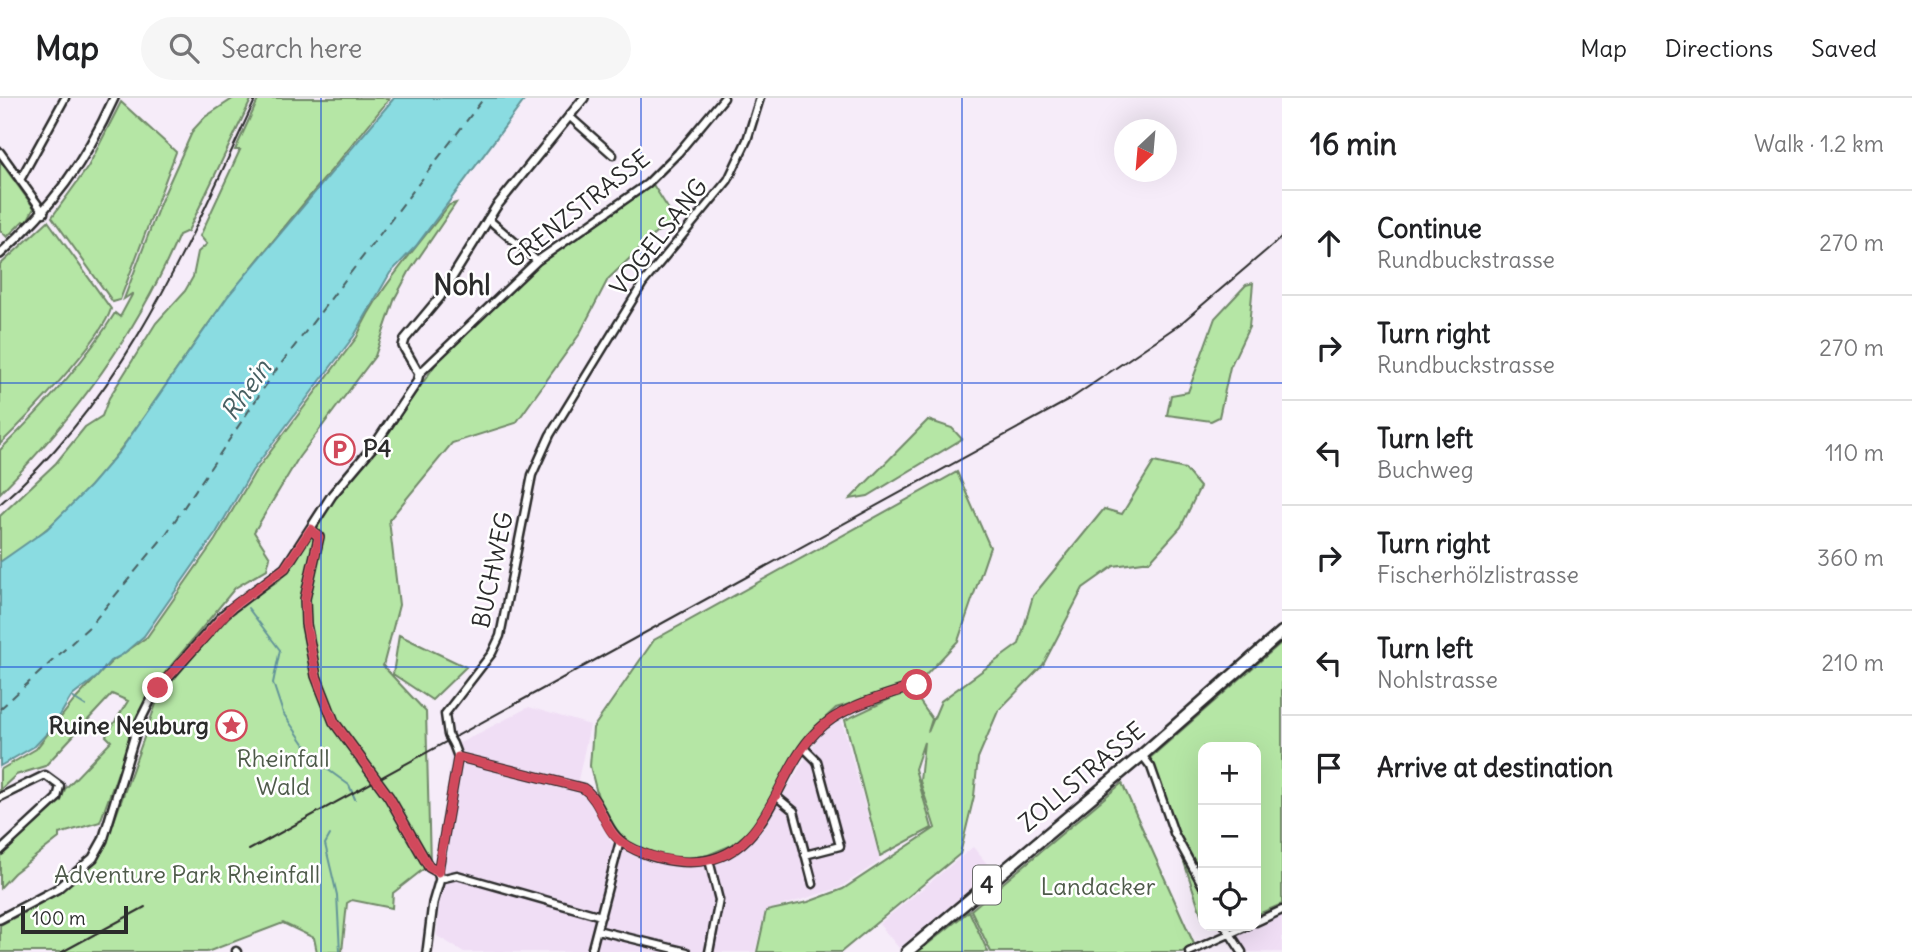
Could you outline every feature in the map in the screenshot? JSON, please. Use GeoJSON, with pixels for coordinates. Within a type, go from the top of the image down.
{"type":"FeatureCollection","features":[{"type":"Feature","properties":{"kind":"main road","name":"ZOLLSTRASSE"},"geometry":{"type":"LineString","coordinates":[[907,952],[1142,755],[1282,632]]}},
{"type":"Feature","properties":{"kind":"street"},"geometry":{"type":"LineString","coordinates":[[20,180],[65,98]]}},
{"type":"Feature","properties":{"kind":"street"},"geometry":{"type":"LineString","coordinates":[[0,254],[44,213],[85,156],[114,98]]}},
{"type":"Feature","properties":{"kind":"street"},"geometry":{"type":"LineString","coordinates":[[0,919],[57,889],[93,858],[103,840],[138,725],[149,701],[224,614],[285,568],[332,495],[415,387],[419,373],[403,346],[405,339],[440,297],[488,219],[584,98]]}},
{"type":"Feature","properties":{"kind":"street","name":"GRENZSTRASSE"},"geometry":{"type":"LineString","coordinates":[[419,373],[537,261],[647,184],[678,153],[724,98]]}},
{"type":"Feature","properties":{"kind":"street","name":"VOGELSANG"},"geometry":{"type":"LineString","coordinates":[[575,393],[643,283],[728,180],[747,140],[760,98]]}},
{"type":"Feature","properties":{"kind":"street"},"geometry":{"type":"LineString","coordinates":[[569,116],[613,155]]}},
{"type":"Feature","properties":{"kind":"street"},"geometry":{"type":"LineString","coordinates":[[0,152],[44,213]]}},
{"type":"Feature","properties":{"kind":"street"},"geometry":{"type":"LineString","coordinates":[[488,219],[537,261]]}},
{"type":"Feature","properties":{"kind":"street","name":"BUCHWEG"},"geometry":{"type":"LineString","coordinates":[[458,757],[448,735],[445,714],[492,653],[500,636],[532,475],[550,435],[575,393]]}},
{"type":"Feature","properties":{"kind":"street"},"geometry":{"type":"LineString","coordinates":[[311,529],[319,537],[305,599],[306,624],[316,676],[334,722],[389,797],[429,867],[439,875],[457,875],[601,916]]}},
{"type":"Feature","properties":{"kind":"street"},"geometry":{"type":"LineString","coordinates":[[427,952],[458,757],[583,788],[592,796],[609,829],[620,841],[649,856],[682,862],[709,860],[733,848],[751,834],[816,732],[840,713],[917,685]]}},
{"type":"Feature","properties":{"kind":"street"},"geometry":{"type":"LineString","coordinates":[[804,748],[817,761],[840,846],[805,855]]}},
{"type":"Feature","properties":{"kind":"street"},"geometry":{"type":"LineString","coordinates":[[1142,755],[1151,767],[1174,833],[1198,877]]}},
{"type":"Feature","properties":{"kind":"street"},"geometry":{"type":"LineString","coordinates":[[0,797],[44,775],[60,786],[57,798],[0,851]]}},
{"type":"Feature","properties":{"kind":"street"},"geometry":{"type":"LineString","coordinates":[[777,797],[794,811],[813,884]]}},
{"type":"Feature","properties":{"kind":"street"},"geometry":{"type":"LineString","coordinates":[[592,952],[620,841]]}},
{"type":"Feature","properties":{"kind":"street"},"geometry":{"type":"LineString","coordinates":[[709,860],[719,900],[709,952]]}},
{"type":"Feature","properties":{"kind":"street"},"geometry":{"type":"LineString","coordinates":[[1261,920],[1282,909]]}},
{"type":"Feature","properties":{"kind":"street"},"geometry":{"type":"LineString","coordinates":[[597,930],[687,952]]}},
{"type":"Feature","properties":{"kind":"street"},"geometry":{"type":"LineString","coordinates":[[1189,952],[1233,931]]}},
{"type":"Feature","properties":{"kind":"street"},"geometry":{"type":"LineString","coordinates":[[1228,933],[1242,952]]}},
{"type":"Feature","properties":{"kind":"shaded area"},"geometry":{"type":"Polygon","coordinates":[[[529,707],[590,725],[578,780],[613,845],[640,858],[683,865],[717,863],[760,833],[818,738],[840,714],[880,861],[839,888],[765,911],[755,952],[464,952],[437,936],[450,753],[458,744],[529,707]]]}},
{"type":"Feature","properties":{"kind":"shaded area"},"geometry":{"type":"Polygon","coordinates":[[[973,847],[993,871],[899,948],[879,924],[973,847]]]}},
{"type":"Feature","properties":{"kind":"shaded area"},"geometry":{"type":"Polygon","coordinates":[[[1282,912],[1282,952],[1243,952],[1233,938],[1246,931],[1261,931],[1261,923],[1282,912]]]}},
{"type":"Feature","properties":{"kind":"green space"},"geometry":{"type":"Polygon","coordinates":[[[234,98],[252,98],[188,231],[179,235],[124,340],[54,435],[0,493],[0,450],[62,385],[115,313],[120,317],[133,293],[124,299],[161,201],[193,130],[205,117],[234,98]]]}},
{"type":"Feature","properties":{"kind":"green space"},"geometry":{"type":"Polygon","coordinates":[[[259,98],[390,98],[217,312],[146,415],[95,481],[35,539],[0,562],[0,516],[56,463],[85,427],[102,416],[109,398],[156,323],[185,291],[193,277],[198,252],[207,244],[200,236],[240,150],[235,150],[259,98]]]}},
{"type":"Feature","properties":{"kind":"green space"},"geometry":{"type":"Polygon","coordinates":[[[121,102],[176,152],[120,300],[113,302],[52,217],[88,167],[121,102]]]}},
{"type":"Feature","properties":{"kind":"green space"},"geometry":{"type":"Polygon","coordinates":[[[0,161],[34,208],[26,223],[23,221],[7,237],[0,230],[0,161]]]}},
{"type":"Feature","properties":{"kind":"green space","name":"Rheinfall Wald"},"geometry":{"type":"Polygon","coordinates":[[[652,183],[678,224],[657,232],[608,279],[579,335],[516,423],[452,443],[389,520],[399,605],[383,666],[426,712],[430,864],[393,893],[392,908],[352,900],[347,903],[342,952],[317,952],[314,938],[283,923],[207,952],[0,952],[0,925],[70,884],[104,849],[160,693],[236,609],[279,580],[292,567],[336,494],[376,450],[440,358],[528,273],[652,183]]]}},
{"type":"Feature","properties":{"kind":"green space"},"geometry":{"type":"Polygon","coordinates":[[[456,203],[409,272],[395,298],[375,356],[299,457],[254,532],[270,557],[267,569],[235,588],[155,685],[136,723],[100,822],[59,834],[59,838],[14,873],[0,888],[0,856],[61,801],[65,789],[111,741],[106,736],[128,701],[112,694],[45,766],[16,775],[0,790],[0,770],[36,749],[73,702],[111,662],[147,637],[215,540],[255,472],[357,337],[374,303],[398,269],[449,205],[456,203]]]}},
{"type":"Feature","properties":{"kind":"green space"},"geometry":{"type":"Polygon","coordinates":[[[48,221],[111,309],[94,339],[79,358],[0,444],[0,265],[48,221]]]}},
{"type":"Feature","properties":{"kind":"green space"},"geometry":{"type":"Polygon","coordinates":[[[1253,283],[1249,327],[1230,367],[1219,417],[1211,421],[1167,415],[1171,395],[1188,392],[1215,318],[1246,285],[1253,283]]]}},
{"type":"Feature","properties":{"kind":"green space"},"geometry":{"type":"Polygon","coordinates":[[[928,420],[952,428],[962,439],[868,496],[850,499],[928,420]]]}},
{"type":"Feature","properties":{"kind":"green space"},"geometry":{"type":"Polygon","coordinates":[[[1154,462],[1185,469],[1200,487],[1181,527],[1150,561],[1114,566],[1083,588],[1043,665],[998,711],[978,758],[974,796],[960,854],[841,952],[757,952],[766,911],[808,902],[843,889],[935,828],[920,781],[924,742],[915,769],[932,828],[880,856],[845,720],[911,689],[932,719],[928,732],[941,701],[1019,644],[1033,596],[1104,509],[1122,514],[1154,462]]]}},
{"type":"Feature","properties":{"kind":"green space"},"geometry":{"type":"Polygon","coordinates":[[[957,472],[990,547],[958,641],[925,676],[901,689],[836,708],[811,731],[751,829],[732,845],[708,855],[681,859],[651,856],[620,838],[599,801],[590,766],[593,728],[654,640],[957,472]]]}},
{"type":"Feature","properties":{"kind":"green space"},"geometry":{"type":"Polygon","coordinates":[[[399,635],[466,667],[432,700],[393,674],[399,635]]]}},
{"type":"Feature","properties":{"kind":"green space"},"geometry":{"type":"Polygon","coordinates":[[[1282,642],[1282,904],[1261,913],[1261,742],[1198,742],[1198,905],[1150,758],[1282,642]]]}},
{"type":"Feature","properties":{"kind":"green space","name":"Landacker"},"geometry":{"type":"Polygon","coordinates":[[[1122,783],[1194,944],[1182,952],[991,952],[971,910],[1122,783]]]}},
{"type":"Feature","properties":{"kind":"green space"},"geometry":{"type":"Polygon","coordinates":[[[969,911],[988,952],[918,952],[969,911]]]}},
{"type":"Feature","properties":{"kind":"water","name":"Rhein"},"geometry":{"type":"Polygon","coordinates":[[[394,98],[526,98],[416,246],[390,273],[354,336],[252,471],[216,533],[144,636],[122,655],[110,661],[97,677],[71,697],[53,727],[35,746],[0,766],[0,562],[47,529],[120,451],[228,296],[394,98]]]}},
{"type":"Feature","properties":{"kind":"waterway"},"geometry":{"type":"LineString","coordinates":[[248,608],[280,650],[273,683],[283,713],[316,761],[349,785],[355,799]]}},
{"type":"Feature","properties":{"kind":"waterway"},"geometry":{"type":"LineString","coordinates":[[72,697],[86,706]]}},
{"type":"Feature","properties":{"kind":"waterway"},"geometry":{"type":"LineString","coordinates":[[330,835],[325,844],[337,895],[340,952]]}},
{"type":"Feature","properties":{"kind":"ferry route"},"geometry":{"type":"LineString","coordinates":[[0,709],[90,626],[166,534],[274,373],[484,98]]}},
{"type":"Feature","properties":{"kind":"railway"},"geometry":{"type":"LineString","coordinates":[[0,504],[44,462],[83,416],[118,367],[178,262],[256,98]]}},
{"type":"Feature","properties":{"kind":"railway"},"geometry":{"type":"LineString","coordinates":[[249,850],[1069,400],[1180,324],[1282,237]]}},
{"type":"Feature","properties":{"kind":"railway"},"geometry":{"type":"LineString","coordinates":[[62,952],[145,907]]}},
{"type":"Feature","properties":{"kind":"place","name":"P4"},"geometry":{"type":"Point","coordinates":[340,449]}},
{"type":"Feature","properties":{"kind":"place","name":"Ruine Neuburg"},"geometry":{"type":"Point","coordinates":[232,726]}},
{"type":"Feature","properties":{"kind":"district","name":"Nohl"},"geometry":{"type":"Point","coordinates":[462,285]}},
{"type":"Feature","properties":{"kind":"route"},"geometry":{"type":"LineString","coordinates":[[158,688],[232,607],[285,568],[311,529],[319,537],[305,599],[306,624],[316,676],[334,722],[389,797],[429,867],[438,872],[458,757],[583,788],[592,796],[609,829],[620,841],[649,856],[682,862],[709,860],[742,843],[757,828],[816,732],[840,713],[917,685]]}},
{"type":"Feature","properties":{"kind":"park label","name":"Adventure Park Rheinfall"},"geometry":{"type":"Point","coordinates":[187,875]}}]}
